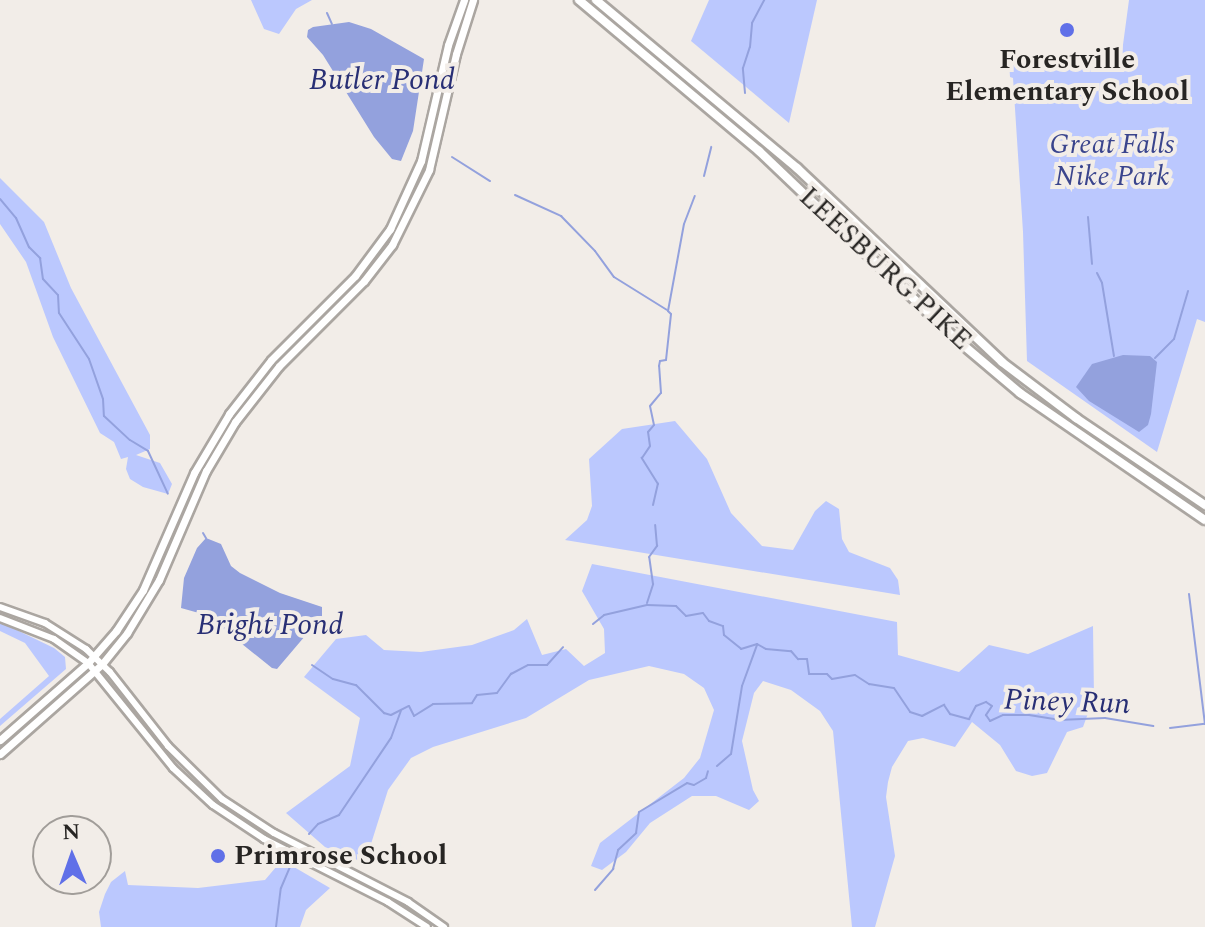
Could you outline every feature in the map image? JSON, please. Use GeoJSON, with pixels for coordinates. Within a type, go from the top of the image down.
{"type":"FeatureCollection","features":[{"type":"Feature","properties":{"kind":"highway","name":"LEESBURG PIKE"},"geometry":{"type":"LineString","coordinates":[[579,0],[759,151],[956,339],[1020,393],[1205,520]]}},
{"type":"Feature","properties":{"kind":"highway","name":"LEESBURG PIKE"},"geometry":{"type":"LineString","coordinates":[[596,0],[778,151],[1002,362],[1076,418],[1205,505]]}},
{"type":"Feature","properties":{"kind":"main road"},"geometry":{"type":"LineString","coordinates":[[0,740],[94,657],[143,590],[194,473],[229,414],[271,360],[355,276],[395,220],[421,161],[448,45],[464,0]]}},
{"type":"Feature","properties":{"kind":"main road"},"geometry":{"type":"LineString","coordinates":[[0,754],[102,664],[152,594],[206,471],[235,422],[279,366],[364,281],[403,227],[429,170],[459,41],[473,0]]}},
{"type":"Feature","properties":{"kind":"main road"},"geometry":{"type":"LineString","coordinates":[[0,607],[60,630],[94,657],[202,782],[256,822],[408,902],[444,927]]}},
{"type":"Feature","properties":{"kind":"main road"},"geometry":{"type":"LineString","coordinates":[[0,618],[42,633],[88,663],[152,744],[192,787],[248,830],[427,927]]}},
{"type":"Feature","properties":{"kind":"green space"},"geometry":{"type":"Polygon","coordinates":[[[251,0],[312,0],[296,9],[279,34],[264,29],[251,0]]]}},
{"type":"Feature","properties":{"kind":"green space"},"geometry":{"type":"Polygon","coordinates":[[[709,0],[817,0],[789,123],[691,41],[709,0]]]}},
{"type":"Feature","properties":{"kind":"green space","name":"Great Falls Nike Park"},"geometry":{"type":"Polygon","coordinates":[[[1129,0],[1205,0],[1205,322],[1197,319],[1157,452],[1027,361],[1023,232],[1013,78],[1010,77],[1009,61],[1120,67],[1129,0]]]}},
{"type":"Feature","properties":{"kind":"green space"},"geometry":{"type":"Polygon","coordinates":[[[0,178],[44,222],[71,288],[150,435],[150,449],[136,455],[160,463],[172,484],[168,494],[143,487],[130,479],[126,469],[128,457],[121,459],[114,442],[100,433],[53,337],[26,262],[0,224],[0,178]]]}},
{"type":"Feature","properties":{"kind":"green space"},"geometry":{"type":"Polygon","coordinates":[[[675,421],[707,459],[731,513],[762,546],[793,550],[815,511],[826,501],[839,509],[842,539],[849,552],[890,568],[898,580],[900,595],[565,540],[587,520],[592,506],[589,459],[622,429],[675,421]]]}},
{"type":"Feature","properties":{"kind":"green space"},"geometry":{"type":"Polygon","coordinates":[[[592,564],[897,622],[898,655],[959,672],[989,645],[1028,654],[1093,626],[1094,697],[1083,727],[1067,732],[1047,773],[1032,776],[1016,771],[1000,745],[972,722],[955,747],[923,738],[908,741],[892,767],[888,782],[886,797],[895,856],[875,927],[852,927],[833,731],[820,711],[791,690],[763,681],[754,693],[742,741],[753,790],[759,801],[749,810],[716,796],[692,796],[650,823],[626,852],[602,870],[591,866],[600,843],[684,778],[700,758],[714,710],[704,688],[684,674],[649,666],[589,680],[526,718],[433,747],[411,758],[388,790],[365,863],[325,847],[286,813],[350,766],[360,718],[304,677],[336,639],[366,635],[384,650],[421,652],[472,645],[514,630],[527,619],[542,655],[566,649],[584,666],[605,653],[604,629],[582,591],[592,564]]]}},
{"type":"Feature","properties":{"kind":"green space"},"geometry":{"type":"Polygon","coordinates":[[[0,622],[54,648],[65,657],[66,669],[0,726],[0,719],[49,676],[25,643],[0,631],[0,622]]]}},
{"type":"Feature","properties":{"kind":"green space"},"geometry":{"type":"Polygon","coordinates":[[[282,860],[330,888],[306,910],[300,927],[101,927],[99,912],[105,895],[112,895],[112,881],[125,871],[128,885],[198,888],[265,880],[282,860]]]}},
{"type":"Feature","properties":{"kind":"water","name":"Butler Pond"},"geometry":{"type":"Polygon","coordinates":[[[349,22],[371,29],[424,59],[413,131],[401,161],[392,159],[374,137],[323,55],[307,37],[308,30],[313,27],[349,22]]]}},
{"type":"Feature","properties":{"kind":"water"},"geometry":{"type":"Polygon","coordinates":[[[1123,355],[1150,356],[1157,362],[1151,414],[1148,425],[1139,432],[1089,401],[1076,387],[1092,364],[1123,355]]]}},
{"type":"Feature","properties":{"kind":"water","name":"Bright Pond"},"geometry":{"type":"Polygon","coordinates":[[[206,538],[221,544],[231,566],[240,573],[280,593],[322,607],[322,616],[277,669],[206,615],[181,608],[184,578],[197,548],[206,538]]]}},
{"type":"Feature","properties":{"kind":"waterway"},"geometry":{"type":"LineString","coordinates":[[745,93],[743,68],[750,47],[752,23],[764,0]]}},
{"type":"Feature","properties":{"kind":"waterway"},"geometry":{"type":"LineString","coordinates":[[327,13],[332,24]]}},
{"type":"Feature","properties":{"kind":"waterway"},"geometry":{"type":"LineString","coordinates":[[704,176],[711,147]]}},
{"type":"Feature","properties":{"kind":"waterway"},"geometry":{"type":"LineString","coordinates":[[452,157],[490,181]]}},
{"type":"Feature","properties":{"kind":"waterway"},"geometry":{"type":"LineString","coordinates":[[515,195],[561,216],[595,251],[614,277],[667,310]]}},
{"type":"Feature","properties":{"kind":"waterway"},"geometry":{"type":"LineString","coordinates":[[653,505],[658,484],[642,458],[650,446],[648,432],[654,425],[650,406],[661,393],[659,366],[660,361],[666,360],[671,314],[668,311],[684,224],[695,196]]}},
{"type":"Feature","properties":{"kind":"waterway"},"geometry":{"type":"LineString","coordinates":[[0,199],[16,218],[29,247],[40,258],[43,279],[58,295],[59,313],[89,359],[103,399],[104,416],[130,440],[148,451],[168,494]]}},
{"type":"Feature","properties":{"kind":"waterway"},"geometry":{"type":"LineString","coordinates":[[1088,217],[1092,264]]}},
{"type":"Feature","properties":{"kind":"waterway"},"geometry":{"type":"LineString","coordinates":[[1097,273],[1102,283],[1114,356]]}},
{"type":"Feature","properties":{"kind":"waterway"},"geometry":{"type":"LineString","coordinates":[[1155,358],[1174,339],[1188,291]]}},
{"type":"Feature","properties":{"kind":"waterway"},"geometry":{"type":"LineString","coordinates":[[647,603],[653,584],[649,557],[657,546],[655,525]]}},
{"type":"Feature","properties":{"kind":"waterway"},"geometry":{"type":"LineString","coordinates":[[203,533],[206,538]]}},
{"type":"Feature","properties":{"kind":"waterway"},"geometry":{"type":"LineString","coordinates":[[1189,594],[1205,724]]}},
{"type":"Feature","properties":{"kind":"waterway","name":"Piney Run"},"geometry":{"type":"LineString","coordinates":[[593,624],[604,615],[647,605],[676,606],[686,616],[703,613],[709,621],[723,626],[724,635],[741,649],[757,644],[766,649],[791,651],[798,659],[807,659],[809,674],[827,674],[832,679],[855,675],[869,684],[894,688],[910,712],[922,716],[944,705],[950,714],[969,719],[976,706],[986,702],[992,706],[986,715],[990,721],[1003,715],[1029,715],[1059,720],[1105,718],[1153,726]]}},
{"type":"Feature","properties":{"kind":"waterway"},"geometry":{"type":"LineString","coordinates":[[717,766],[731,754],[742,686],[757,645]]}},
{"type":"Feature","properties":{"kind":"waterway","name":"Piney Run"},"geometry":{"type":"LineString","coordinates":[[312,665],[333,679],[356,685],[384,713],[391,715],[409,706],[414,716],[433,704],[472,703],[477,695],[497,693],[511,674],[528,665],[547,665],[563,647]]}},
{"type":"Feature","properties":{"kind":"waterway","name":"Piney Run"},"geometry":{"type":"LineString","coordinates":[[309,834],[318,824],[339,815],[391,738],[401,711]]}},
{"type":"Feature","properties":{"kind":"waterway","name":"Piney Run"},"geometry":{"type":"LineString","coordinates":[[1170,728],[1205,724]]}},
{"type":"Feature","properties":{"kind":"waterway"},"geometry":{"type":"LineString","coordinates":[[595,890],[613,869],[618,850],[636,833],[639,812],[687,783],[694,785],[706,778],[708,771]]}},
{"type":"Feature","properties":{"kind":"waterway","name":"Piney Run"},"geometry":{"type":"LineString","coordinates":[[276,927],[281,888],[291,864]]}},
{"type":"Feature","properties":{"kind":"place","name":"Forestville Elementary School"},"geometry":{"type":"Point","coordinates":[1067,30]}},
{"type":"Feature","properties":{"kind":"place","name":"Primrose School"},"geometry":{"type":"Point","coordinates":[218,856]}}]}
